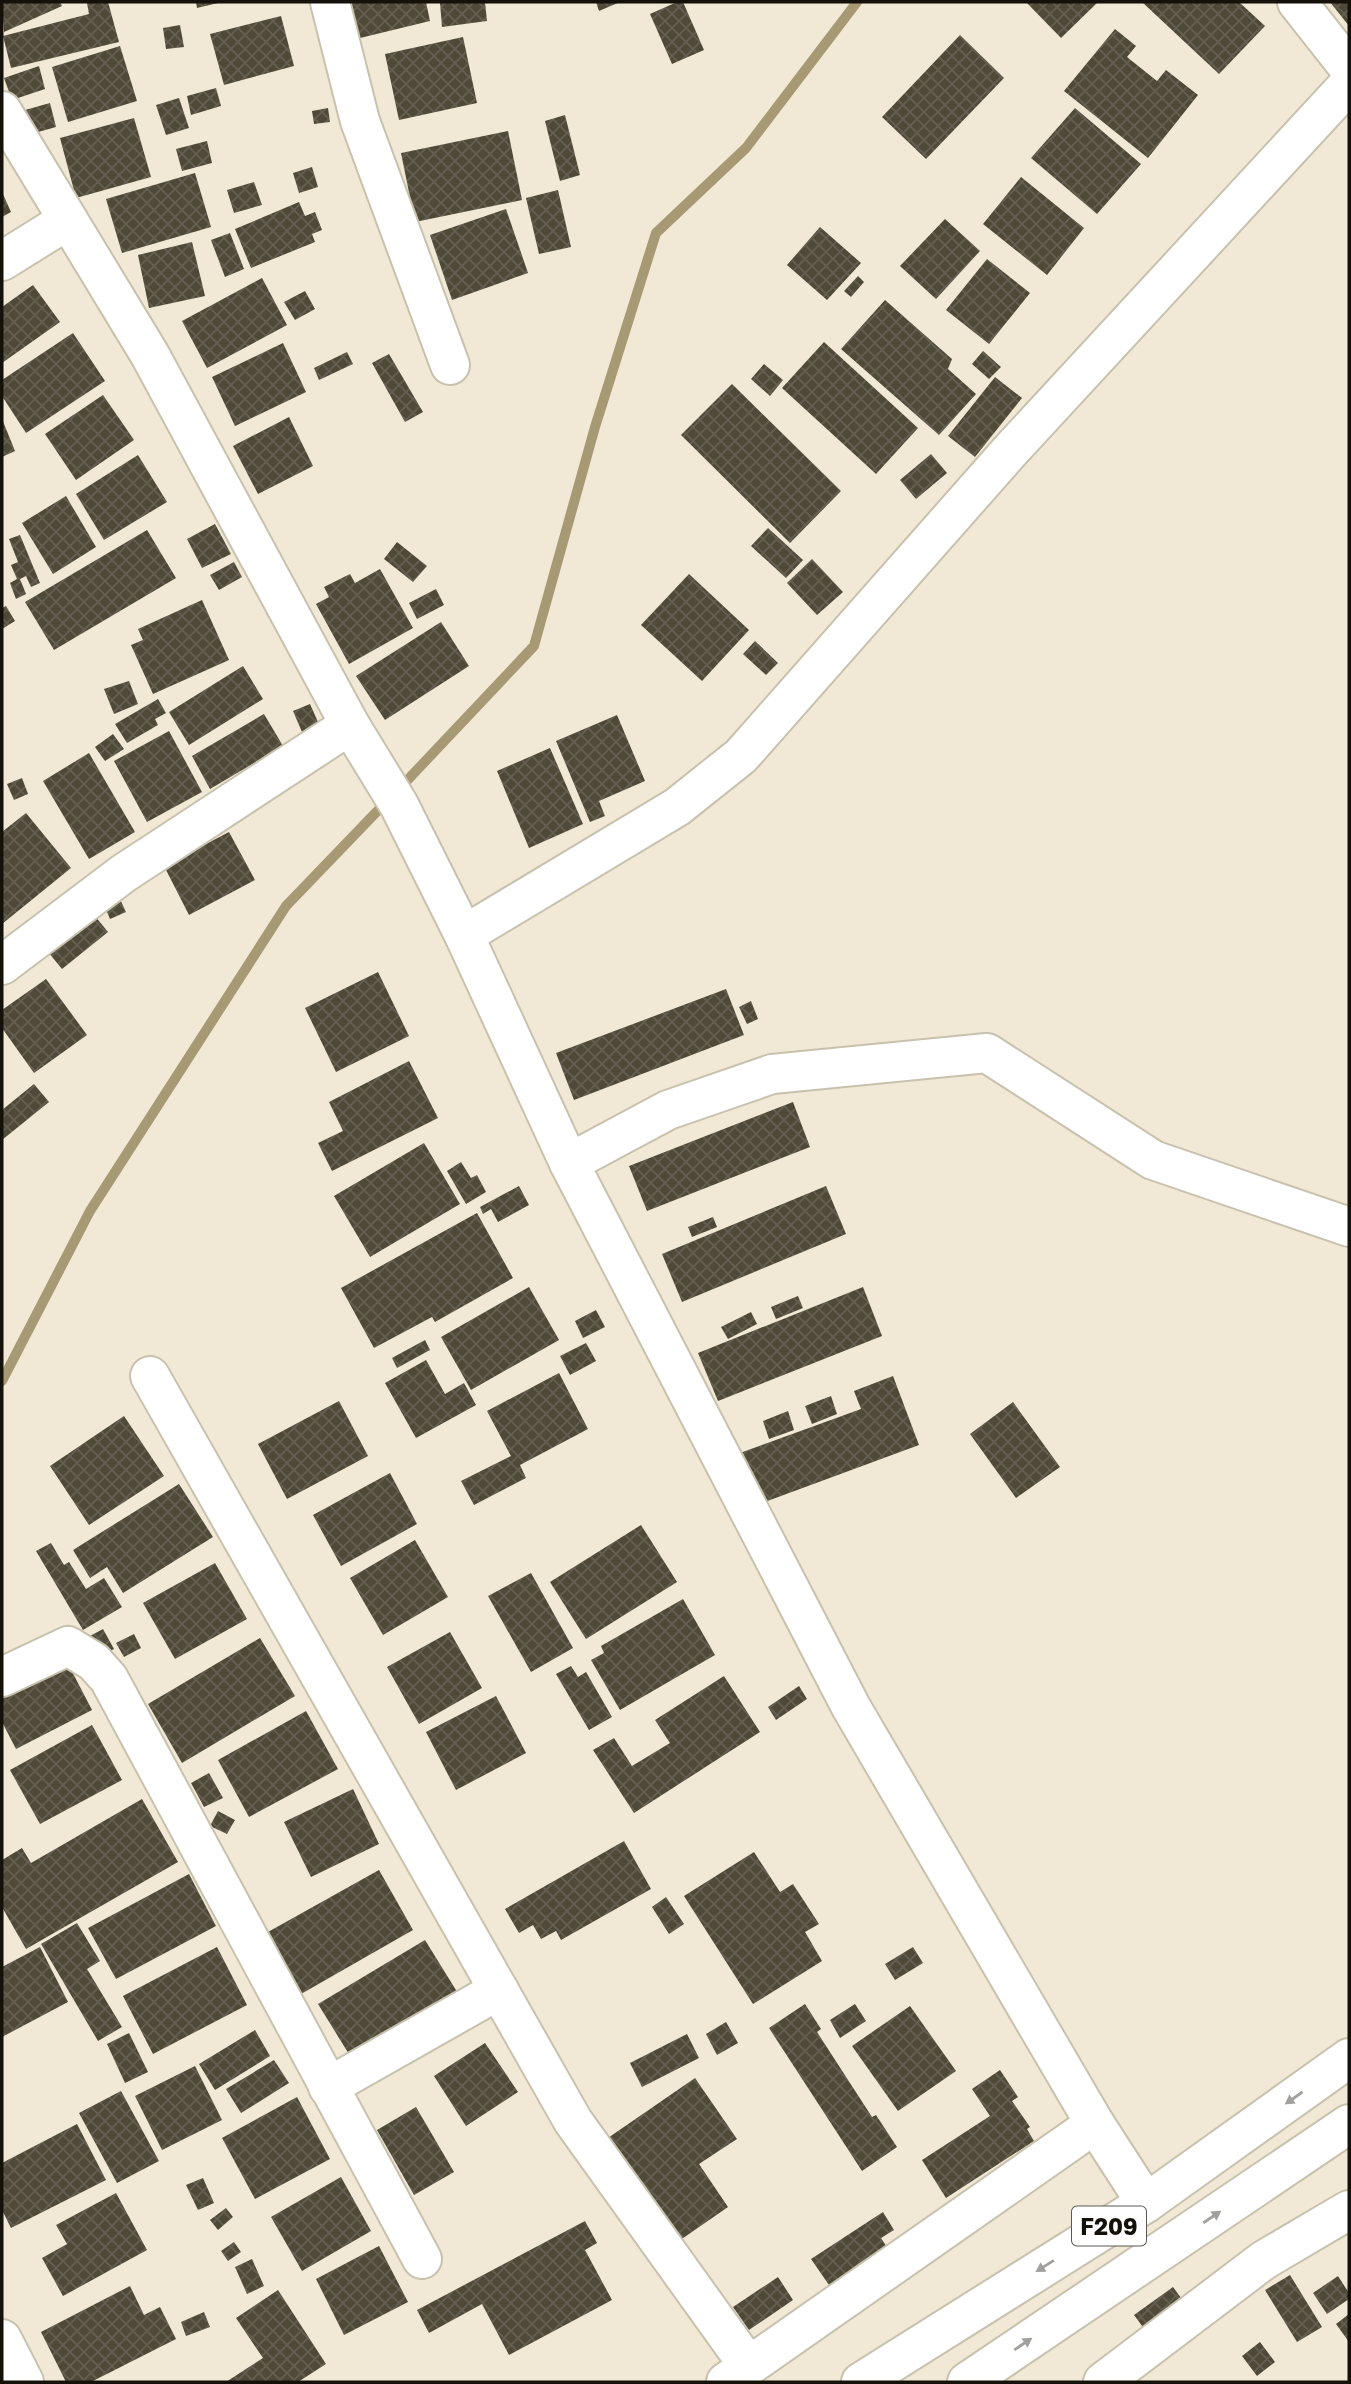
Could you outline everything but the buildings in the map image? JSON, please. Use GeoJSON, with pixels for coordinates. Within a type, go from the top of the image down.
{"type":"FeatureCollection","features":[{"type":"Feature","properties":{"kind":"street"},"geometry":{"type":"LineString","coordinates":[[330,2],[360,121],[450,365]]}},
{"type":"Feature","properties":{"kind":"street"},"geometry":{"type":"LineString","coordinates":[[1297,2],[1349,68]]}},
{"type":"Feature","properties":{"kind":"street"},"geometry":{"type":"LineString","coordinates":[[464,935],[677,807],[741,756],[1010,451],[1349,84]]}},
{"type":"Feature","properties":{"kind":"street"},"geometry":{"type":"LineString","coordinates":[[2,111],[150,355],[360,741],[399,804],[464,935],[569,1163],[851,1707],[1095,2124],[1146,2203]]}},
{"type":"Feature","properties":{"kind":"street"},"geometry":{"type":"LineString","coordinates":[[2,261],[68,220]]}},
{"type":"Feature","properties":{"kind":"street"},"geometry":{"type":"LineString","coordinates":[[2,965],[124,873],[360,741]]}},
{"type":"Feature","properties":{"kind":"street"},"geometry":{"type":"LineString","coordinates":[[569,1163],[668,1110],[772,1074],[987,1053],[1153,1160],[1349,1227]]}},
{"type":"Feature","properties":{"kind":"street"},"geometry":{"type":"LineString","coordinates":[[150,1376],[573,2121],[737,2374],[1095,2124]]}},
{"type":"Feature","properties":{"kind":"street"},"geometry":{"type":"LineString","coordinates":[[2,1677],[68,1646],[93,1662],[109,1679],[422,2259]]}},
{"type":"Feature","properties":{"kind":"street"},"geometry":{"type":"LineString","coordinates":[[328,2088],[499,1990]]}},
{"type":"Feature","properties":{"kind":"street","name":"F209"},"geometry":{"type":"LineString","coordinates":[[861,2382],[1146,2203],[1349,2058]]}},
{"type":"Feature","properties":{"kind":"street","name":"F209"},"geometry":{"type":"LineString","coordinates":[[967,2382],[1349,2124]]}},
{"type":"Feature","properties":{"kind":"street"},"geometry":{"type":"LineString","coordinates":[[1103,2382],[1264,2260],[1349,2210]]}},
{"type":"Feature","properties":{"kind":"street"},"geometry":{"type":"LineString","coordinates":[[2,2339],[24,2382]]}},
{"type":"Feature","properties":{"kind":"waterway"},"geometry":{"type":"LineString","coordinates":[[399,789],[534,646],[595,427],[656,233],[746,148],[857,2]]}},
{"type":"Feature","properties":{"kind":"waterway"},"geometry":{"type":"LineString","coordinates":[[2,1381],[90,1211],[286,906],[387,801]]}}]}
